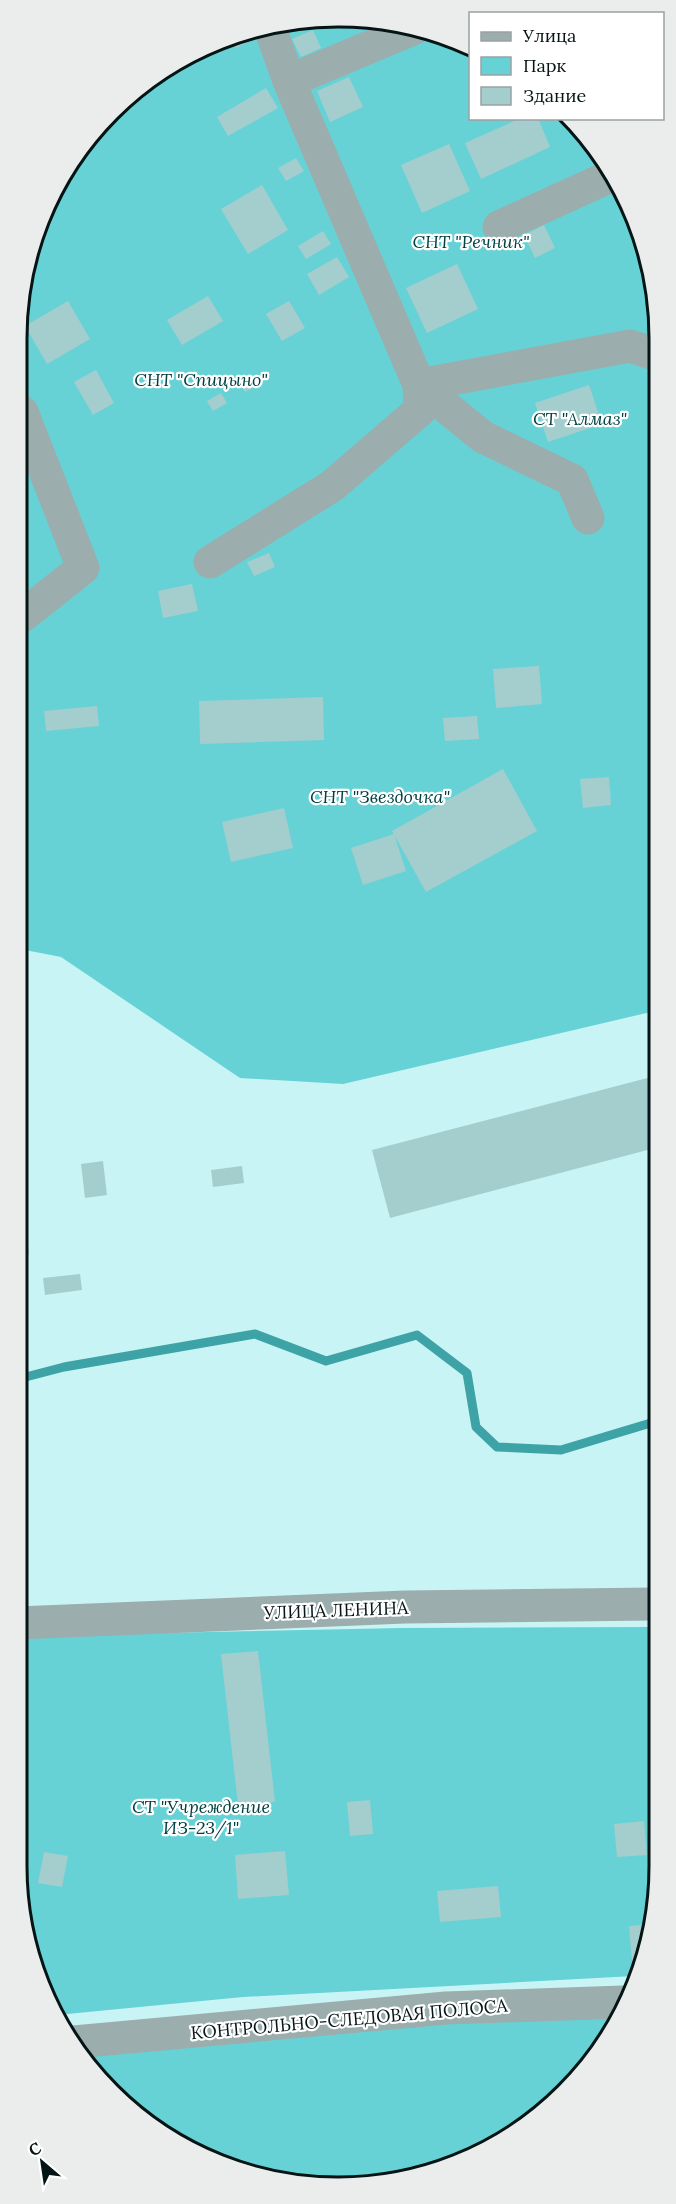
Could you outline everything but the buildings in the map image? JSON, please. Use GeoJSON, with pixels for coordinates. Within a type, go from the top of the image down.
{"type":"FeatureCollection","features":[{"type":"Feature","properties":{"kind":"street"},"geometry":{"type":"LineString","coordinates":[[210,562],[332,486],[420,410],[419,385],[289,81],[272,34]]}},
{"type":"Feature","properties":{"kind":"street"},"geometry":{"type":"LineString","coordinates":[[289,81],[402,34]]}},
{"type":"Feature","properties":{"kind":"street"},"geometry":{"type":"LineString","coordinates":[[499,227],[605,179]]}},
{"type":"Feature","properties":{"kind":"street"},"geometry":{"type":"LineString","coordinates":[[419,385],[630,346],[649,352]]}},
{"type":"Feature","properties":{"kind":"street"},"geometry":{"type":"LineString","coordinates":[[419,385],[483,437],[572,480],[588,518]]}},
{"type":"Feature","properties":{"kind":"street"},"geometry":{"type":"LineString","coordinates":[[27,425],[83,567],[27,612]]}},
{"type":"Feature","properties":{"kind":"street","name":"УЛИЦА ЛЕНИНА"},"geometry":{"type":"LineString","coordinates":[[27,1623],[405,1607],[649,1604]]}},
{"type":"Feature","properties":{"kind":"street","name":"КОНТРОЛЬНО-СЛЕДОВАЯ ПОЛОСА"},"geometry":{"type":"LineString","coordinates":[[81,2041],[446,2008],[618,2001]]}},
{"type":"Feature","properties":{"kind":"green space"},"geometry":{"type":"Polygon","coordinates":[[[358,28],[399,33],[469,56],[469,120],[560,120],[597,165],[617,200],[632,238],[643,277],[649,338],[649,1012],[343,1084],[240,1078],[61,957],[27,950],[27,338],[33,277],[44,238],[59,200],[91,149],[133,104],[165,79],[200,59],[238,44],[297,30],[358,28]]]}},
{"type":"Feature","properties":{"kind":"green space","name":"СТ \"Учреждение ИЗ-23/1\""},"geometry":{"type":"Polygon","coordinates":[[[649,1627],[648,1886],[643,1927],[628,1976],[243,1997],[65,2014],[44,1966],[30,1907],[27,1866],[27,1636],[402,1628],[649,1627]]]}},
{"type":"Feature","properties":{"kind":"green space"},"geometry":{"type":"Polygon","coordinates":[[[613,2011],[597,2039],[572,2071],[543,2100],[511,2125],[476,2145],[438,2160],[399,2171],[358,2176],[318,2176],[277,2171],[238,2160],[200,2145],[165,2125],[133,2100],[104,2071],[83,2045],[613,2011]]]}},
{"type":"Feature","properties":{"kind":"waterway"},"geometry":{"type":"LineString","coordinates":[[27,1377],[64,1367],[255,1334],[326,1361],[417,1335],[467,1373],[476,1427],[497,1447],[561,1450],[649,1424]]}},
{"type":"Feature","properties":{"kind":"park label","name":"СНТ \"Речник\""},"geometry":{"type":"Point","coordinates":[471,241]}},
{"type":"Feature","properties":{"kind":"park label","name":"СНТ \"Спицыно\""},"geometry":{"type":"Point","coordinates":[201,379]}},
{"type":"Feature","properties":{"kind":"park label","name":"СТ \"Алмаз\""},"geometry":{"type":"Point","coordinates":[580,418]}},
{"type":"Feature","properties":{"kind":"park label","name":"СНТ \"Звездочка\""},"geometry":{"type":"Point","coordinates":[380,796]}}]}
